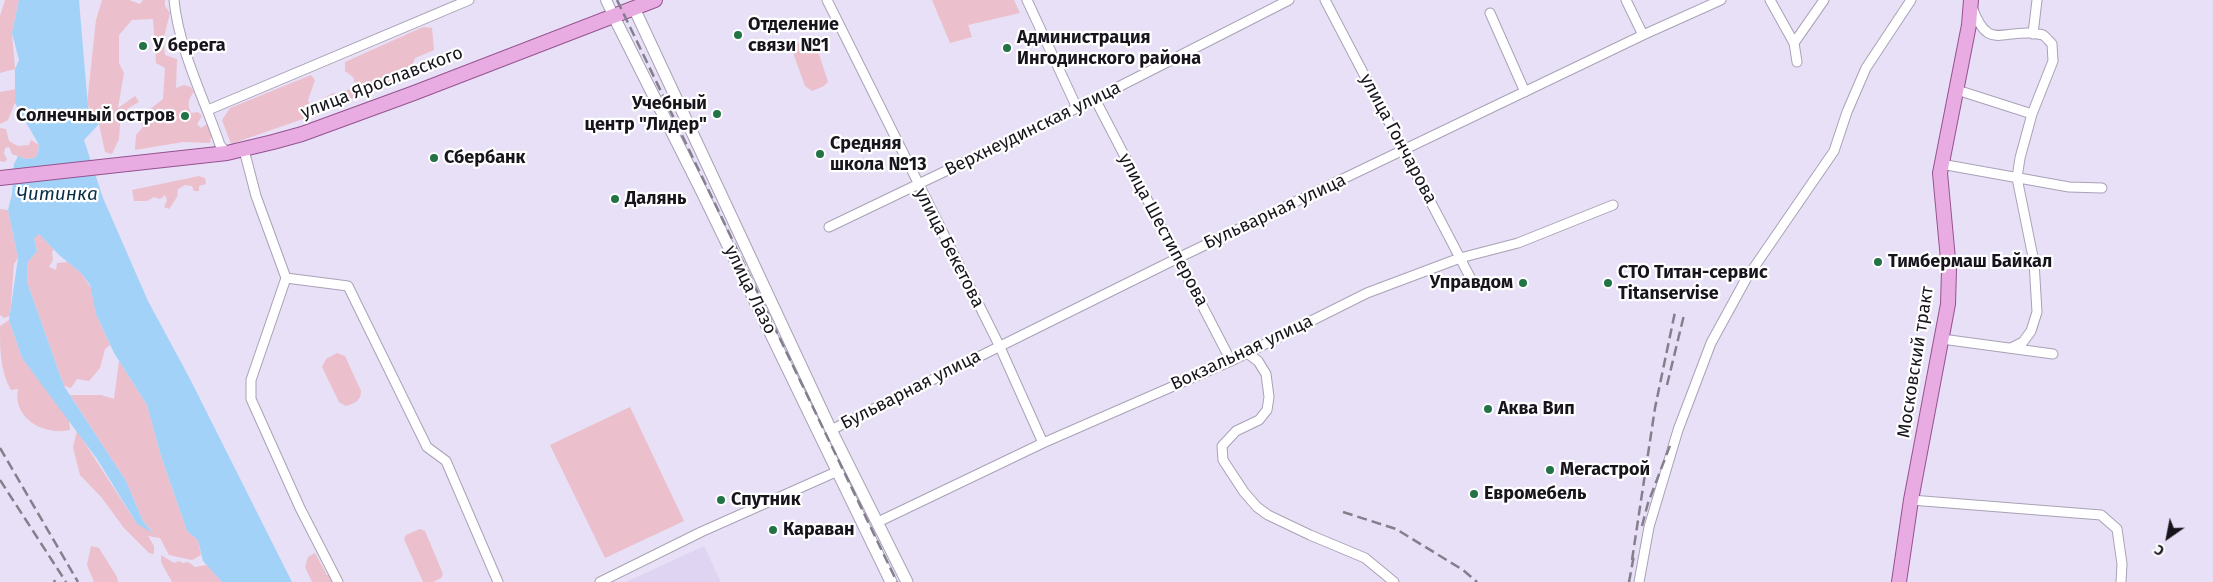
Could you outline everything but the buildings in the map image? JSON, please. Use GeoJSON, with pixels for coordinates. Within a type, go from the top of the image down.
{"type":"FeatureCollection","features":[{"type":"Feature","properties":{"kind":"main road","name":"улица Ярославского"},"geometry":{"type":"LineString","coordinates":[[0,178],[244,150],[302,134],[655,0]]}},
{"type":"Feature","properties":{"kind":"main road","name":"Московский тракт"},"geometry":{"type":"LineString","coordinates":[[1899,582],[1911,500],[1948,304],[1949,270],[1943,210],[1942,164],[1972,3]]}},
{"type":"Feature","properties":{"kind":"main road","name":"улица Лазо"},"geometry":{"type":"LineString","coordinates":[[634,8],[831,430],[907,582]]}},
{"type":"Feature","properties":{"kind":"main road","name":"улица Лазо"},"geometry":{"type":"LineString","coordinates":[[613,15],[694,175],[891,582]]}},
{"type":"Feature","properties":{"kind":"street"},"geometry":{"type":"LineString","coordinates":[[174,0],[175,14],[194,75],[220,145],[227,153]]}},
{"type":"Feature","properties":{"kind":"street"},"geometry":{"type":"LineString","coordinates":[[208,110],[469,0]]}},
{"type":"Feature","properties":{"kind":"street","name":"улица Лазо"},"geometry":{"type":"LineString","coordinates":[[606,0],[613,15]]}},
{"type":"Feature","properties":{"kind":"street","name":"улица Бекетова"},"geometry":{"type":"LineString","coordinates":[[827,0],[999,345],[1043,443]]}},
{"type":"Feature","properties":{"kind":"street"},"geometry":{"type":"LineString","coordinates":[[1027,0],[1077,108]]}},
{"type":"Feature","properties":{"kind":"street","name":"Верхнеудинская улица"},"geometry":{"type":"LineString","coordinates":[[829,227],[902,190],[918,185],[1077,108],[1289,0]]}},
{"type":"Feature","properties":{"kind":"street","name":"улица Гончарова"},"geometry":{"type":"LineString","coordinates":[[1325,0],[1471,279]]}},
{"type":"Feature","properties":{"kind":"street"},"geometry":{"type":"LineString","coordinates":[[1626,0],[1643,35]]}},
{"type":"Feature","properties":{"kind":"street","name":"Бульварная улица"},"geometry":{"type":"LineString","coordinates":[[831,430],[999,345],[1178,258],[1643,35],[1721,0]]}},
{"type":"Feature","properties":{"kind":"street"},"geometry":{"type":"LineString","coordinates":[[1770,0],[1794,42],[1797,62]]}},
{"type":"Feature","properties":{"kind":"street"},"geometry":{"type":"LineString","coordinates":[[1794,42],[1824,0]]}},
{"type":"Feature","properties":{"kind":"street"},"geometry":{"type":"LineString","coordinates":[[1640,582],[1648,527],[1672,447],[1711,344],[1746,279],[1834,151],[1847,112],[1866,68],[1911,0]]}},
{"type":"Feature","properties":{"kind":"street"},"geometry":{"type":"LineString","coordinates":[[2033,34],[2038,0]]}},
{"type":"Feature","properties":{"kind":"street"},"geometry":{"type":"LineString","coordinates":[[1972,3],[1984,30],[1990,35],[2042,34],[2052,44],[2053,61],[2032,114],[2020,158],[2017,178],[2034,262],[2037,312],[2031,331],[2023,342],[2011,348]]}},
{"type":"Feature","properties":{"kind":"street"},"geometry":{"type":"LineString","coordinates":[[1490,13],[1525,92]]}},
{"type":"Feature","properties":{"kind":"street"},"geometry":{"type":"LineString","coordinates":[[1957,90],[2032,114]]}},
{"type":"Feature","properties":{"kind":"street","name":"улица Шестиперова"},"geometry":{"type":"LineString","coordinates":[[1095,99],[1231,361]]}},
{"type":"Feature","properties":{"kind":"street"},"geometry":{"type":"LineString","coordinates":[[244,150],[256,196],[286,278],[251,380],[251,399],[300,508],[338,582]]}},
{"type":"Feature","properties":{"kind":"street"},"geometry":{"type":"LineString","coordinates":[[1942,164],[2069,187],[2102,188]]}},
{"type":"Feature","properties":{"kind":"street","name":"Вокзальная улица"},"geometry":{"type":"LineString","coordinates":[[878,522],[1043,443],[1231,361],[1367,293],[1460,258],[1518,243],[1613,205]]}},
{"type":"Feature","properties":{"kind":"street"},"geometry":{"type":"LineString","coordinates":[[286,278],[348,286],[428,446],[446,461],[498,582]]}},
{"type":"Feature","properties":{"kind":"street"},"geometry":{"type":"LineString","coordinates":[[1942,339],[2053,354]]}},
{"type":"Feature","properties":{"kind":"street"},"geometry":{"type":"LineString","coordinates":[[1247,353],[1258,361],[1266,374],[1269,397],[1267,410],[1258,420],[1236,431],[1222,446],[1223,460],[1244,492],[1257,507],[1268,515],[1310,536],[1364,558],[1394,582]]}},
{"type":"Feature","properties":{"kind":"street"},"geometry":{"type":"LineString","coordinates":[[600,582],[701,532],[838,470]]}},
{"type":"Feature","properties":{"kind":"street"},"geometry":{"type":"LineString","coordinates":[[1911,500],[2101,515],[2117,528],[2122,564],[2122,582]]}},
{"type":"Feature","properties":{"kind":"shaded area"},"geometry":{"type":"Polygon","coordinates":[[[5,0],[19,0],[12,33],[15,69],[0,73],[0,16],[5,0]]]}},
{"type":"Feature","properties":{"kind":"shaded area"},"geometry":{"type":"Polygon","coordinates":[[[102,0],[129,0],[140,4],[143,0],[165,0],[165,6],[170,13],[163,41],[165,55],[177,59],[176,88],[184,85],[191,87],[194,92],[190,97],[190,110],[191,113],[198,112],[202,116],[197,124],[201,128],[207,124],[212,133],[210,143],[183,142],[135,150],[136,135],[143,127],[137,116],[149,110],[163,99],[165,68],[156,63],[153,19],[132,20],[119,35],[119,63],[124,73],[118,108],[135,96],[139,102],[127,109],[127,118],[120,124],[119,139],[112,154],[105,152],[99,124],[87,104],[96,20],[102,0]]]}},
{"type":"Feature","properties":{"kind":"shaded area"},"geometry":{"type":"Polygon","coordinates":[[[932,0],[1014,0],[1020,13],[968,25],[972,37],[950,43],[932,0]]]}},
{"type":"Feature","properties":{"kind":"shaded area"},"geometry":{"type":"Polygon","coordinates":[[[423,27],[432,28],[434,50],[415,58],[409,74],[303,119],[231,144],[222,120],[230,108],[311,75],[315,80],[308,100],[310,105],[333,93],[339,94],[356,86],[353,77],[345,71],[345,62],[423,27]]]}},
{"type":"Feature","properties":{"kind":"shaded area"},"geometry":{"type":"Polygon","coordinates":[[[809,39],[813,40],[816,45],[828,82],[824,86],[812,91],[805,86],[792,50],[794,45],[809,39]]]}},
{"type":"Feature","properties":{"kind":"shaded area"},"geometry":{"type":"Polygon","coordinates":[[[16,89],[15,103],[8,120],[0,124],[0,92],[16,89]]]}},
{"type":"Feature","properties":{"kind":"shaded area"},"geometry":{"type":"Polygon","coordinates":[[[0,128],[6,129],[9,141],[18,146],[29,145],[31,140],[39,145],[35,158],[25,159],[12,154],[9,147],[5,148],[4,154],[7,159],[5,162],[0,161],[0,128]]]}},
{"type":"Feature","properties":{"kind":"shaded area"},"geometry":{"type":"Polygon","coordinates":[[[199,176],[205,178],[206,184],[199,186],[199,191],[194,191],[192,186],[185,185],[178,189],[177,197],[169,209],[164,207],[167,200],[165,195],[160,199],[154,197],[147,201],[134,201],[132,190],[199,176]]]}},
{"type":"Feature","properties":{"kind":"shaded area"},"geometry":{"type":"Polygon","coordinates":[[[0,209],[8,210],[18,258],[14,264],[10,316],[4,318],[0,315],[0,209]]]}},
{"type":"Feature","properties":{"kind":"shaded area"},"geometry":{"type":"Polygon","coordinates":[[[39,234],[54,250],[52,252],[53,260],[49,267],[56,270],[57,263],[68,262],[81,273],[91,288],[96,314],[110,345],[105,349],[100,368],[89,381],[77,379],[71,388],[64,386],[27,282],[28,262],[37,251],[34,237],[39,234]]]}},
{"type":"Feature","properties":{"kind":"shaded area"},"geometry":{"type":"Polygon","coordinates":[[[9,320],[22,358],[69,420],[70,430],[50,430],[41,427],[32,423],[20,408],[17,399],[18,389],[11,390],[7,383],[1,360],[0,326],[9,320]]]}},
{"type":"Feature","properties":{"kind":"shaded area"},"geometry":{"type":"Polygon","coordinates":[[[337,353],[345,356],[361,391],[357,401],[346,406],[339,402],[322,367],[326,359],[337,353]]]}},
{"type":"Feature","properties":{"kind":"shaded area"},"geometry":{"type":"Polygon","coordinates":[[[119,361],[147,405],[161,456],[187,531],[198,540],[201,555],[192,560],[169,555],[160,538],[148,536],[154,546],[154,554],[149,553],[124,528],[102,498],[80,475],[73,447],[77,431],[137,524],[152,531],[143,521],[126,481],[70,395],[101,395],[114,399],[119,361]]]}},
{"type":"Feature","properties":{"kind":"shaded area"},"geometry":{"type":"Polygon","coordinates":[[[630,407],[684,521],[605,558],[550,445],[630,407]]]}},
{"type":"Feature","properties":{"kind":"shaded area"},"geometry":{"type":"Polygon","coordinates":[[[420,529],[425,531],[443,574],[441,578],[433,582],[423,582],[404,539],[406,535],[420,529]]]}},
{"type":"Feature","properties":{"kind":"shaded area"},"geometry":{"type":"Polygon","coordinates":[[[91,546],[99,548],[117,577],[118,582],[94,582],[87,565],[91,546]]]}},
{"type":"Feature","properties":{"kind":"shaded area"},"geometry":{"type":"Polygon","coordinates":[[[704,546],[721,582],[626,582],[704,546]]]}},
{"type":"Feature","properties":{"kind":"shaded area"},"geometry":{"type":"Polygon","coordinates":[[[315,553],[327,575],[331,575],[334,582],[312,582],[305,567],[308,557],[315,553]]]}},
{"type":"Feature","properties":{"kind":"shaded area"},"geometry":{"type":"Polygon","coordinates":[[[161,555],[174,563],[179,561],[183,563],[188,562],[195,567],[207,565],[222,582],[172,582],[161,562],[161,555]]]}},
{"type":"Feature","properties":{"kind":"water","name":"Читинка"},"geometry":{"type":"Polygon","coordinates":[[[19,0],[79,0],[88,107],[99,124],[84,140],[103,198],[148,301],[189,377],[292,582],[222,582],[203,561],[198,540],[187,531],[161,456],[147,405],[114,353],[96,314],[90,285],[81,273],[59,255],[39,234],[34,238],[37,251],[28,262],[27,282],[64,386],[126,481],[143,521],[153,533],[137,524],[97,459],[22,358],[9,320],[18,258],[8,210],[12,194],[14,164],[18,156],[25,159],[35,158],[39,145],[15,103],[15,69],[19,60],[12,33],[19,0]]]}},
{"type":"Feature","properties":{"kind":"railway"},"geometry":{"type":"LineString","coordinates":[[617,0],[897,582]]}},
{"type":"Feature","properties":{"kind":"railway"},"geometry":{"type":"LineString","coordinates":[[1632,560],[1655,408],[1675,312]]}},
{"type":"Feature","properties":{"kind":"railway"},"geometry":{"type":"LineString","coordinates":[[1667,385],[1684,315]]}},
{"type":"Feature","properties":{"kind":"railway"},"geometry":{"type":"LineString","coordinates":[[1642,526],[1648,503],[1671,443]]}},
{"type":"Feature","properties":{"kind":"railway"},"geometry":{"type":"LineString","coordinates":[[0,448],[78,582]]}},
{"type":"Feature","properties":{"kind":"railway"},"geometry":{"type":"LineString","coordinates":[[0,480],[66,582]]}},
{"type":"Feature","properties":{"kind":"railway"},"geometry":{"type":"LineString","coordinates":[[1343,512],[1396,529],[1463,570],[1477,582]]}},
{"type":"Feature","properties":{"kind":"railway"},"geometry":{"type":"LineString","coordinates":[[1629,582],[1634,555]]}},
{"type":"Feature","properties":{"kind":"place","name":"Отделение связи №1"},"geometry":{"type":"Point","coordinates":[738,35]}},
{"type":"Feature","properties":{"kind":"place","name":"У берега"},"geometry":{"type":"Point","coordinates":[143,46]}},
{"type":"Feature","properties":{"kind":"place","name":"Администрация Ингодинского района"},"geometry":{"type":"Point","coordinates":[1007,48]}},
{"type":"Feature","properties":{"kind":"place","name":"Учебный центр \"Лидер\""},"geometry":{"type":"Point","coordinates":[717,114]}},
{"type":"Feature","properties":{"kind":"place","name":"Солнечный остров"},"geometry":{"type":"Point","coordinates":[185,116]}},
{"type":"Feature","properties":{"kind":"place","name":"Средняя школа №13"},"geometry":{"type":"Point","coordinates":[820,154]}},
{"type":"Feature","properties":{"kind":"place","name":"Сбербанк"},"geometry":{"type":"Point","coordinates":[434,158]}},
{"type":"Feature","properties":{"kind":"place","name":"Далянь"},"geometry":{"type":"Point","coordinates":[615,199]}},
{"type":"Feature","properties":{"kind":"place","name":"Тимбермаш Байкал"},"geometry":{"type":"Point","coordinates":[1878,262]}},
{"type":"Feature","properties":{"kind":"place","name":"Управдом"},"geometry":{"type":"Point","coordinates":[1523,283]}},
{"type":"Feature","properties":{"kind":"place","name":"СТО Титан-сервис Titanservise"},"geometry":{"type":"Point","coordinates":[1608,283]}},
{"type":"Feature","properties":{"kind":"place","name":"Аква Вип"},"geometry":{"type":"Point","coordinates":[1488,409]}},
{"type":"Feature","properties":{"kind":"place","name":"Мегастрой"},"geometry":{"type":"Point","coordinates":[1550,470]}},
{"type":"Feature","properties":{"kind":"place","name":"Евромебель"},"geometry":{"type":"Point","coordinates":[1474,494]}},
{"type":"Feature","properties":{"kind":"place","name":"Спутник"},"geometry":{"type":"Point","coordinates":[721,500]}},
{"type":"Feature","properties":{"kind":"place","name":"Караван"},"geometry":{"type":"Point","coordinates":[773,530]}}]}
